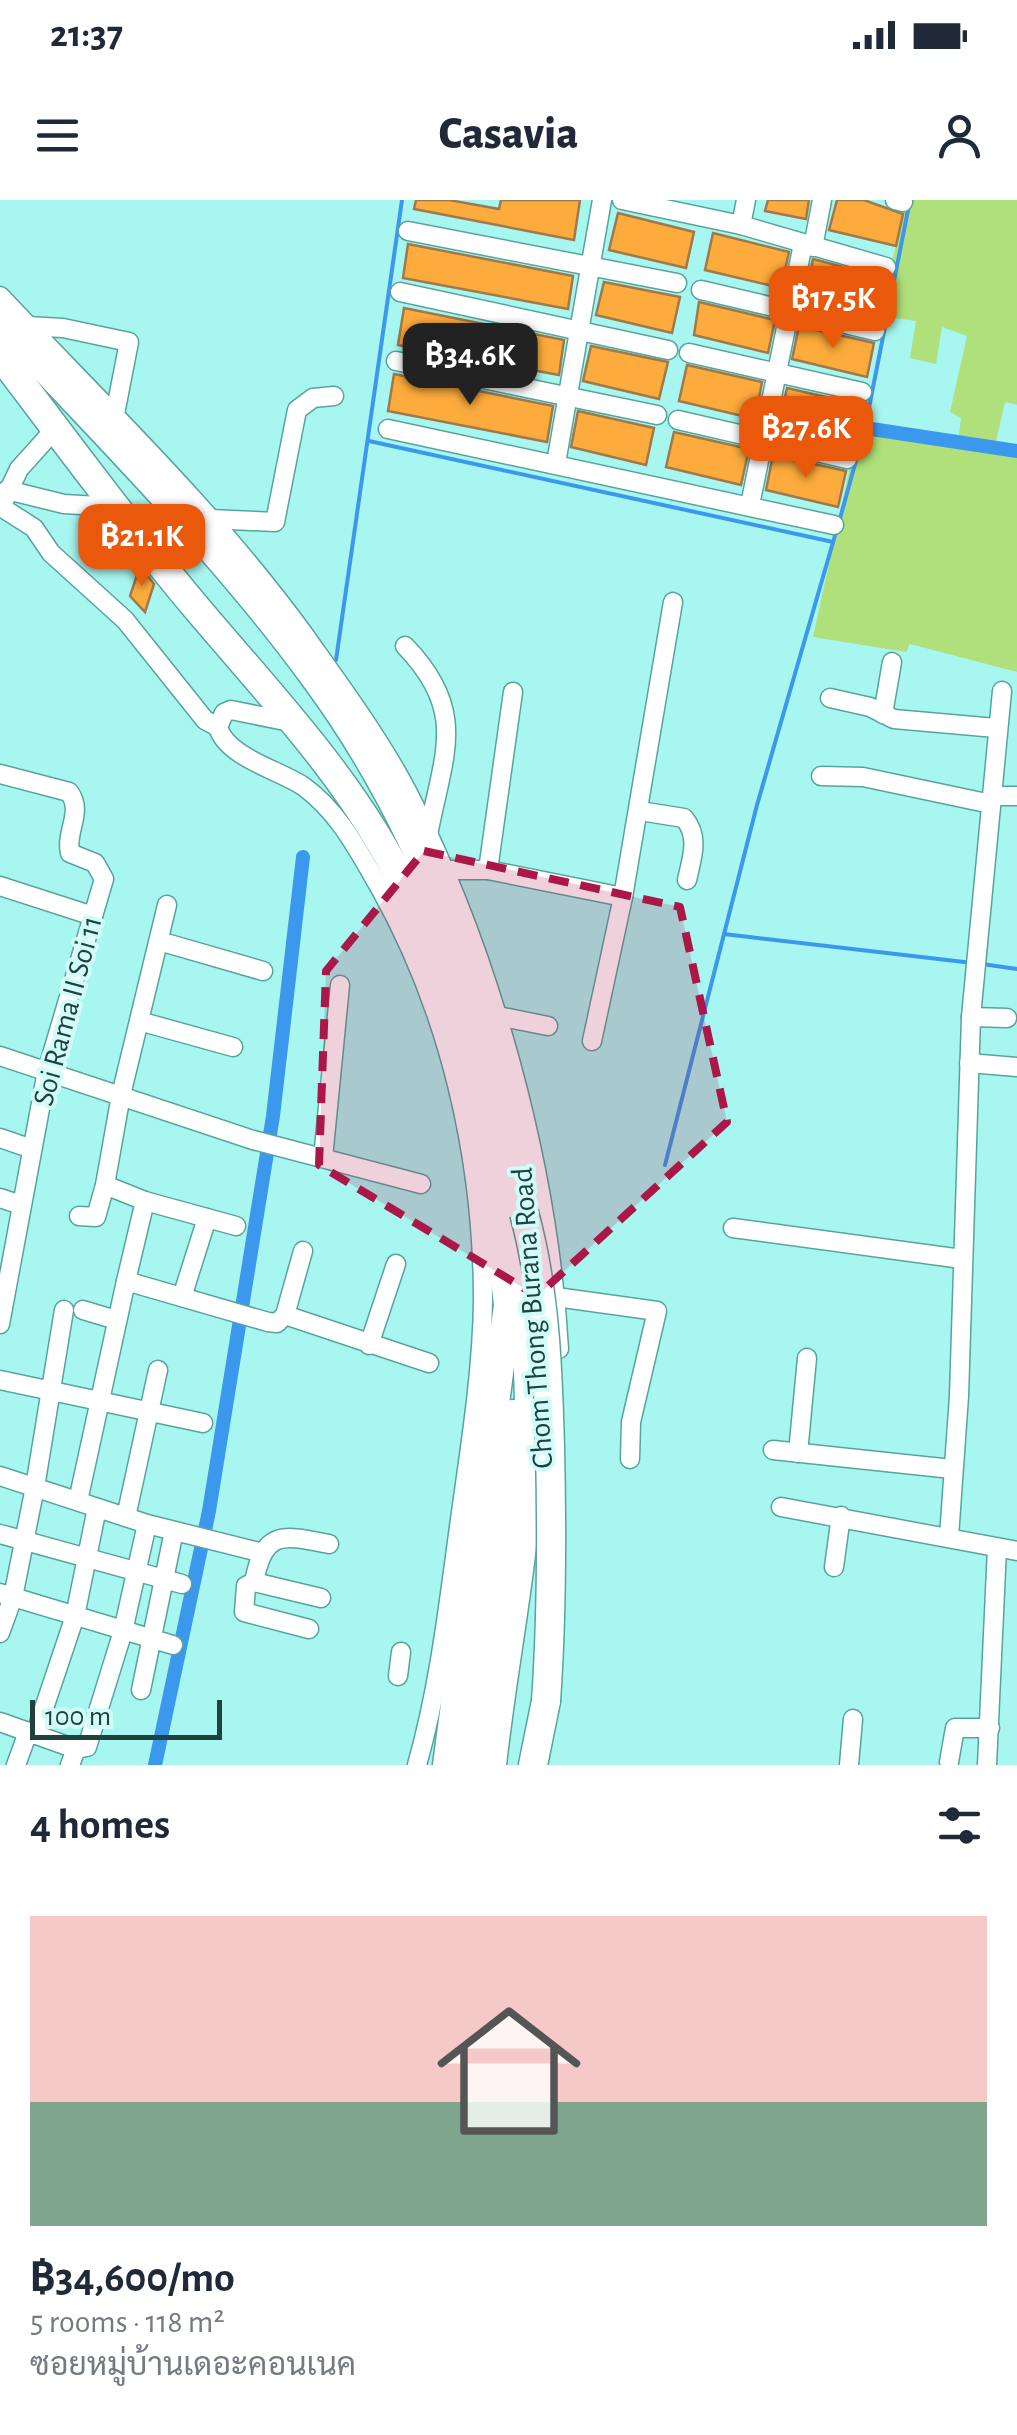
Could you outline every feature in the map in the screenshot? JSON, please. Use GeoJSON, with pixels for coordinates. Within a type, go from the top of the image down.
{"type":"FeatureCollection","features":[{"type":"Feature","properties":{"kind":"highway"},"geometry":{"type":"LineString","coordinates":[[9,321],[230,571],[317,680],[375,771],[424,870],[476,1003],[498,1078],[536,1257],[548,1379],[554,1556],[546,1701],[533,1765]]}},
{"type":"Feature","properties":{"kind":"highway"},"geometry":{"type":"LineString","coordinates":[[0,355],[116,508],[295,723],[366,820],[402,882],[448,986],[476,1088],[492,1170],[516,1376],[502,1552],[469,1765]]}},
{"type":"Feature","properties":{"kind":"highway"},"geometry":{"type":"LineString","coordinates":[[492,1765],[520,1566],[529,1458],[524,1212]]}},
{"type":"Feature","properties":{"kind":"highway"},"geometry":{"type":"LineString","coordinates":[[447,1765],[508,1304]]}},
{"type":"Feature","properties":{"kind":"street"},"geometry":{"type":"LineString","coordinates":[[556,463],[602,200]]}},
{"type":"Feature","properties":{"kind":"street"},"geometry":{"type":"LineString","coordinates":[[622,200],[688,206],[886,267]]}},
{"type":"Feature","properties":{"kind":"street"},"geometry":{"type":"LineString","coordinates":[[741,224],[746,200]]}},
{"type":"Feature","properties":{"kind":"street"},"geometry":{"type":"LineString","coordinates":[[750,506],[790,311],[822,200]]}},
{"type":"Feature","properties":{"kind":"street"},"geometry":{"type":"LineString","coordinates":[[408,230],[677,283]]}},
{"type":"Feature","properties":{"kind":"street"},"geometry":{"type":"LineString","coordinates":[[701,290],[876,331]]}},
{"type":"Feature","properties":{"kind":"street"},"geometry":{"type":"LineString","coordinates":[[400,292],[668,350]]}},
{"type":"Feature","properties":{"kind":"street"},"geometry":{"type":"LineString","coordinates":[[0,296],[9,321],[129,342],[114,419]]}},
{"type":"Feature","properties":{"kind":"street","name":"Chom Thong Burana Road"},"geometry":{"type":"LineString","coordinates":[[9,321],[114,419],[210,519],[301,630],[406,790],[442,870],[498,1016],[523,1114],[556,1297],[559,1355],[562,1639],[533,1765]]}},
{"type":"Feature","properties":{"kind":"street","name":"Chom Thong Burana Road"},"geometry":{"type":"LineString","coordinates":[[9,321],[208,542],[327,687],[392,795],[430,870],[458,941],[496,1052],[531,1209],[544,1404],[546,1588],[544,1667],[533,1765]]}},
{"type":"Feature","properties":{"kind":"street"},"geometry":{"type":"LineString","coordinates":[[690,354],[862,392]]}},
{"type":"Feature","properties":{"kind":"street"},"geometry":{"type":"LineString","coordinates":[[396,360],[657,415]]}},
{"type":"Feature","properties":{"kind":"street"},"geometry":{"type":"LineString","coordinates":[[210,519],[275,522],[297,410],[313,398],[334,396]]}},
{"type":"Feature","properties":{"kind":"street"},"geometry":{"type":"LineString","coordinates":[[678,420],[847,458]]}},
{"type":"Feature","properties":{"kind":"street"},"geometry":{"type":"LineString","coordinates":[[56,429],[6,490],[0,507],[28,524],[52,553],[125,620],[205,720],[218,727],[232,747],[302,786],[349,833],[401,926],[438,1019],[464,1112],[478,1204],[483,1304],[436,1696],[417,1765]]}},
{"type":"Feature","properties":{"kind":"street"},"geometry":{"type":"LineString","coordinates":[[388,429],[834,524]]}},
{"type":"Feature","properties":{"kind":"street"},"geometry":{"type":"LineString","coordinates":[[6,490],[116,508]]}},
{"type":"Feature","properties":{"kind":"street"},"geometry":{"type":"LineString","coordinates":[[28,524],[31,496]]}},
{"type":"Feature","properties":{"kind":"street"},"geometry":{"type":"LineString","coordinates":[[592,1041],[640,810],[673,602]]}},
{"type":"Feature","properties":{"kind":"street"},"geometry":{"type":"LineString","coordinates":[[404,646],[424,666],[447,709],[448,730],[428,836]]}},
{"type":"Feature","properties":{"kind":"street"},"geometry":{"type":"LineString","coordinates":[[884,714],[892,662]]}},
{"type":"Feature","properties":{"kind":"street"},"geometry":{"type":"LineString","coordinates":[[949,1536],[971,1018],[1002,691]]}},
{"type":"Feature","properties":{"kind":"street"},"geometry":{"type":"LineString","coordinates":[[488,870],[514,692]]}},
{"type":"Feature","properties":{"kind":"street"},"geometry":{"type":"LineString","coordinates":[[830,698],[894,719],[996,728]]}},
{"type":"Feature","properties":{"kind":"street"},"geometry":{"type":"LineString","coordinates":[[218,727],[224,713],[231,710],[295,723]]}},
{"type":"Feature","properties":{"kind":"street","name":"Soi Rama II Soi 11"},"geometry":{"type":"LineString","coordinates":[[0,774],[58,788],[76,801],[70,853],[103,870],[47,1071],[3,1282],[0,1324]]}},
{"type":"Feature","properties":{"kind":"street"},"geometry":{"type":"LineString","coordinates":[[821,776],[863,777],[992,800],[1017,796]]}},
{"type":"Feature","properties":{"kind":"street"},"geometry":{"type":"LineString","coordinates":[[640,810],[684,818],[690,825],[694,847],[687,880]]}},
{"type":"Feature","properties":{"kind":"street"},"geometry":{"type":"LineString","coordinates":[[442,870],[488,870],[623,897]]}},
{"type":"Feature","properties":{"kind":"street"},"geometry":{"type":"LineString","coordinates":[[0,886],[93,916]]}},
{"type":"Feature","properties":{"kind":"street"},"geometry":{"type":"LineString","coordinates":[[79,1216],[96,1217],[167,905]]}},
{"type":"Feature","properties":{"kind":"street"},"geometry":{"type":"LineString","coordinates":[[158,941],[263,971]]}},
{"type":"Feature","properties":{"kind":"street"},"geometry":{"type":"LineString","coordinates":[[322,1158],[340,985]]}},
{"type":"Feature","properties":{"kind":"street"},"geometry":{"type":"LineString","coordinates":[[498,1016],[548,1026]]}},
{"type":"Feature","properties":{"kind":"street"},"geometry":{"type":"LineString","coordinates":[[971,1018],[1007,1018]]}},
{"type":"Feature","properties":{"kind":"street"},"geometry":{"type":"LineString","coordinates":[[139,1022],[233,1047]]}},
{"type":"Feature","properties":{"kind":"street"},"geometry":{"type":"LineString","coordinates":[[0,1056],[253,1140],[420,1184]]}},
{"type":"Feature","properties":{"kind":"street"},"geometry":{"type":"LineString","coordinates":[[969,1063],[1017,1067]]}},
{"type":"Feature","properties":{"kind":"street"},"geometry":{"type":"LineString","coordinates":[[0,1138],[32,1149]]}},
{"type":"Feature","properties":{"kind":"street"},"geometry":{"type":"LineString","coordinates":[[105,1185],[145,1201],[236,1226]]}},
{"type":"Feature","properties":{"kind":"street"},"geometry":{"type":"LineString","coordinates":[[0,1198],[21,1204]]}},
{"type":"Feature","properties":{"kind":"street"},"geometry":{"type":"LineString","coordinates":[[78,1501],[145,1201]]}},
{"type":"Feature","properties":{"kind":"street"},"geometry":{"type":"LineString","coordinates":[[182,1297],[206,1218]]}},
{"type":"Feature","properties":{"kind":"street"},"geometry":{"type":"LineString","coordinates":[[734,1228],[962,1259]]}},
{"type":"Feature","properties":{"kind":"street"},"geometry":{"type":"LineString","coordinates":[[126,1280],[278,1324],[285,1315],[302,1251]]}},
{"type":"Feature","properties":{"kind":"street"},"geometry":{"type":"LineString","coordinates":[[369,1345],[396,1264]]}},
{"type":"Feature","properties":{"kind":"street"},"geometry":{"type":"LineString","coordinates":[[556,1297],[657,1310],[631,1422],[630,1460]]}},
{"type":"Feature","properties":{"kind":"street"},"geometry":{"type":"LineString","coordinates":[[0,1633],[36,1487],[52,1390],[74,1310],[116,1320]]}},
{"type":"Feature","properties":{"kind":"street"},"geometry":{"type":"LineString","coordinates":[[285,1315],[429,1363]]}},
{"type":"Feature","properties":{"kind":"street"},"geometry":{"type":"LineString","coordinates":[[798,1453],[807,1358]]}},
{"type":"Feature","properties":{"kind":"street"},"geometry":{"type":"LineString","coordinates":[[126,1517],[158,1370]]}},
{"type":"Feature","properties":{"kind":"street"},"geometry":{"type":"LineString","coordinates":[[0,1380],[203,1423]]}},
{"type":"Feature","properties":{"kind":"street"},"geometry":{"type":"LineString","coordinates":[[773,1450],[952,1468]]}},
{"type":"Feature","properties":{"kind":"street"},"geometry":{"type":"LineString","coordinates":[[0,1476],[147,1524],[260,1552],[288,1536],[330,1544]]}},
{"type":"Feature","properties":{"kind":"street"},"geometry":{"type":"LineString","coordinates":[[781,1507],[1017,1551]]}},
{"type":"Feature","properties":{"kind":"street"},"geometry":{"type":"LineString","coordinates":[[16,1765],[75,1616],[98,1508]]}},
{"type":"Feature","properties":{"kind":"street"},"geometry":{"type":"LineString","coordinates":[[834,1568],[841,1516]]}},
{"type":"Feature","properties":{"kind":"street"},"geometry":{"type":"LineString","coordinates":[[0,1722],[31,1733],[73,1757],[87,1747],[124,1631],[147,1524]]}},
{"type":"Feature","properties":{"kind":"street"},"geometry":{"type":"LineString","coordinates":[[0,1534],[173,1581]]}},
{"type":"Feature","properties":{"kind":"street"},"geometry":{"type":"LineString","coordinates":[[142,1690],[151,1639],[173,1581],[183,1534]]}},
{"type":"Feature","properties":{"kind":"street"},"geometry":{"type":"LineString","coordinates":[[987,1765],[998,1548]]}},
{"type":"Feature","properties":{"kind":"street"},"geometry":{"type":"LineString","coordinates":[[254,1582],[260,1552]]}},
{"type":"Feature","properties":{"kind":"street"},"geometry":{"type":"LineString","coordinates":[[309,1629],[244,1612],[246,1586],[254,1582],[321,1598]]}},
{"type":"Feature","properties":{"kind":"street"},"geometry":{"type":"LineString","coordinates":[[7,1595],[173,1645]]}},
{"type":"Feature","properties":{"kind":"street"},"geometry":{"type":"LineString","coordinates":[[398,1676],[401,1652]]}},
{"type":"Feature","properties":{"kind":"street"},"geometry":{"type":"LineString","coordinates":[[850,1765],[853,1719]]}},
{"type":"Feature","properties":{"kind":"street"},"geometry":{"type":"LineString","coordinates":[[949,1762],[955,1728],[990,1728]]}},
{"type":"Feature","properties":{"kind":"highlighted area"},"geometry":{"type":"Polygon","coordinates":[[[424,851],[680,907],[727,1122],[537,1296],[319,1165],[326,971],[424,851]]]}},
{"type":"Feature","properties":{"kind":"green space"},"geometry":{"type":"Polygon","coordinates":[[[906,200],[1017,200],[1017,405],[1005,402],[996,441],[1017,446],[1017,672],[910,644],[906,652],[813,637],[860,421],[959,436],[961,418],[950,412],[967,336],[942,327],[936,364],[910,358],[916,321],[880,316],[906,200]]]}},
{"type":"Feature","properties":{"kind":"building"},"geometry":{"type":"Polygon","coordinates":[[[416,200],[449,200],[499,209],[501,200],[580,200],[574,240],[414,209],[416,200]]]}},
{"type":"Feature","properties":{"kind":"building"},"geometry":{"type":"Polygon","coordinates":[[[768,200],[809,200],[806,219],[765,211],[768,200]]]}},
{"type":"Feature","properties":{"kind":"building"},"geometry":{"type":"Polygon","coordinates":[[[837,200],[864,200],[903,214],[896,246],[829,230],[837,200]]]}},
{"type":"Feature","properties":{"kind":"building"},"geometry":{"type":"Polygon","coordinates":[[[618,213],[694,232],[686,268],[609,250],[618,213]]]}},
{"type":"Feature","properties":{"kind":"building"},"geometry":{"type":"Polygon","coordinates":[[[713,233],[789,252],[781,288],[705,270],[713,233]]]}},
{"type":"Feature","properties":{"kind":"building"},"geometry":{"type":"Polygon","coordinates":[[[408,244],[573,276],[568,309],[403,278],[408,244]]]}},
{"type":"Feature","properties":{"kind":"building"},"geometry":{"type":"Polygon","coordinates":[[[813,259],[889,279],[882,312],[806,293],[813,259]]]}},
{"type":"Feature","properties":{"kind":"building"},"geometry":{"type":"Polygon","coordinates":[[[604,282],[680,297],[672,333],[596,315],[604,282]]]}},
{"type":"Feature","properties":{"kind":"building"},"geometry":{"type":"Polygon","coordinates":[[[699,302],[775,320],[768,353],[694,335],[699,302]]]}},
{"type":"Feature","properties":{"kind":"building"},"geometry":{"type":"Polygon","coordinates":[[[404,308],[564,340],[559,375],[398,345],[404,308]]]}},
{"type":"Feature","properties":{"kind":"building"},"geometry":{"type":"Polygon","coordinates":[[[799,326],[874,343],[867,377],[792,359],[799,326]]]}},
{"type":"Feature","properties":{"kind":"building"},"geometry":{"type":"Polygon","coordinates":[[[591,346],[668,362],[659,399],[583,381],[591,346]]]}},
{"type":"Feature","properties":{"kind":"building"},"geometry":{"type":"Polygon","coordinates":[[[687,365],[762,382],[755,419],[679,401],[687,365]]]}},
{"type":"Feature","properties":{"kind":"building"},"geometry":{"type":"Polygon","coordinates":[[[394,374],[553,406],[547,442],[388,411],[394,374]]]}},
{"type":"Feature","properties":{"kind":"building"},"geometry":{"type":"Polygon","coordinates":[[[787,388],[861,405],[852,442],[779,424],[787,388]]]}},
{"type":"Feature","properties":{"kind":"building"},"geometry":{"type":"Polygon","coordinates":[[[578,411],[654,428],[646,465],[571,447],[578,411]]]}},
{"type":"Feature","properties":{"kind":"building"},"geometry":{"type":"Polygon","coordinates":[[[674,432],[749,449],[741,485],[666,467],[674,432]]]}},
{"type":"Feature","properties":{"kind":"building"},"geometry":{"type":"Polygon","coordinates":[[[773,455],[846,471],[838,507],[766,490],[773,455]]]}},
{"type":"Feature","properties":{"kind":"building"},"geometry":{"type":"Polygon","coordinates":[[[156,513],[171,530],[166,544],[152,526],[156,513]]]}},
{"type":"Feature","properties":{"kind":"building"},"geometry":{"type":"Polygon","coordinates":[[[140,566],[154,584],[145,612],[130,596],[140,566]]]}},
{"type":"Feature","properties":{"kind":"waterway"},"geometry":{"type":"LineString","coordinates":[[336,660],[402,200]]}},
{"type":"Feature","properties":{"kind":"waterway"},"geometry":{"type":"LineString","coordinates":[[839,522],[865,428],[909,205]]}},
{"type":"Feature","properties":{"kind":"waterway"},"geometry":{"type":"LineString","coordinates":[[865,428],[1017,451]]}},
{"type":"Feature","properties":{"kind":"waterway"},"geometry":{"type":"LineString","coordinates":[[369,441],[833,542]]}},
{"type":"Feature","properties":{"kind":"waterway"},"geometry":{"type":"LineString","coordinates":[[665,1165],[757,805],[836,532]]}},
{"type":"Feature","properties":{"kind":"waterway"},"geometry":{"type":"LineString","coordinates":[[155,1765],[209,1511],[273,1116],[303,857]]}},
{"type":"Feature","properties":{"kind":"waterway"},"geometry":{"type":"LineString","coordinates":[[724,934],[973,963]]}},
{"type":"Feature","properties":{"kind":"waterway"},"geometry":{"type":"LineString","coordinates":[[982,964],[1017,969]]}}]}
